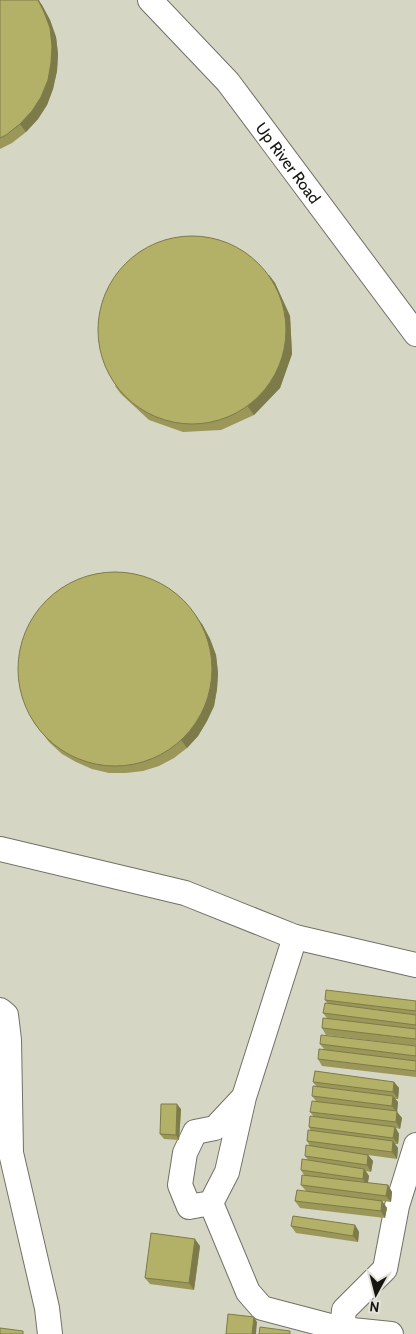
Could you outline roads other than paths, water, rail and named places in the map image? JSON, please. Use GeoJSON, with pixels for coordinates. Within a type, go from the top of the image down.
{"type":"FeatureCollection","features":[{"type":"Feature","properties":{"kind":"street","name":"Up River Road"},"geometry":{"type":"LineString","coordinates":[[150,0],[228,82],[416,334]]}},
{"type":"Feature","properties":{"kind":"street"},"geometry":{"type":"LineString","coordinates":[[0,848],[186,893],[295,937],[416,965]]}},
{"type":"Feature","properties":{"kind":"street"},"geometry":{"type":"LineString","coordinates":[[295,937],[244,1097],[227,1172],[212,1203],[248,1292],[262,1308],[342,1329],[391,1334]]}},
{"type":"Feature","properties":{"kind":"street"},"geometry":{"type":"LineString","coordinates":[[0,1010],[6,1015],[8,1040],[11,1153],[47,1308],[50,1334]]}},
{"type":"Feature","properties":{"kind":"street"},"geometry":{"type":"LineString","coordinates":[[212,1203],[189,1207],[180,1186],[185,1153],[195,1132],[215,1128],[244,1097]]}},
{"type":"Feature","properties":{"kind":"street"},"geometry":{"type":"LineString","coordinates":[[342,1329],[344,1310],[385,1269],[398,1206],[416,1145]]}}]}
